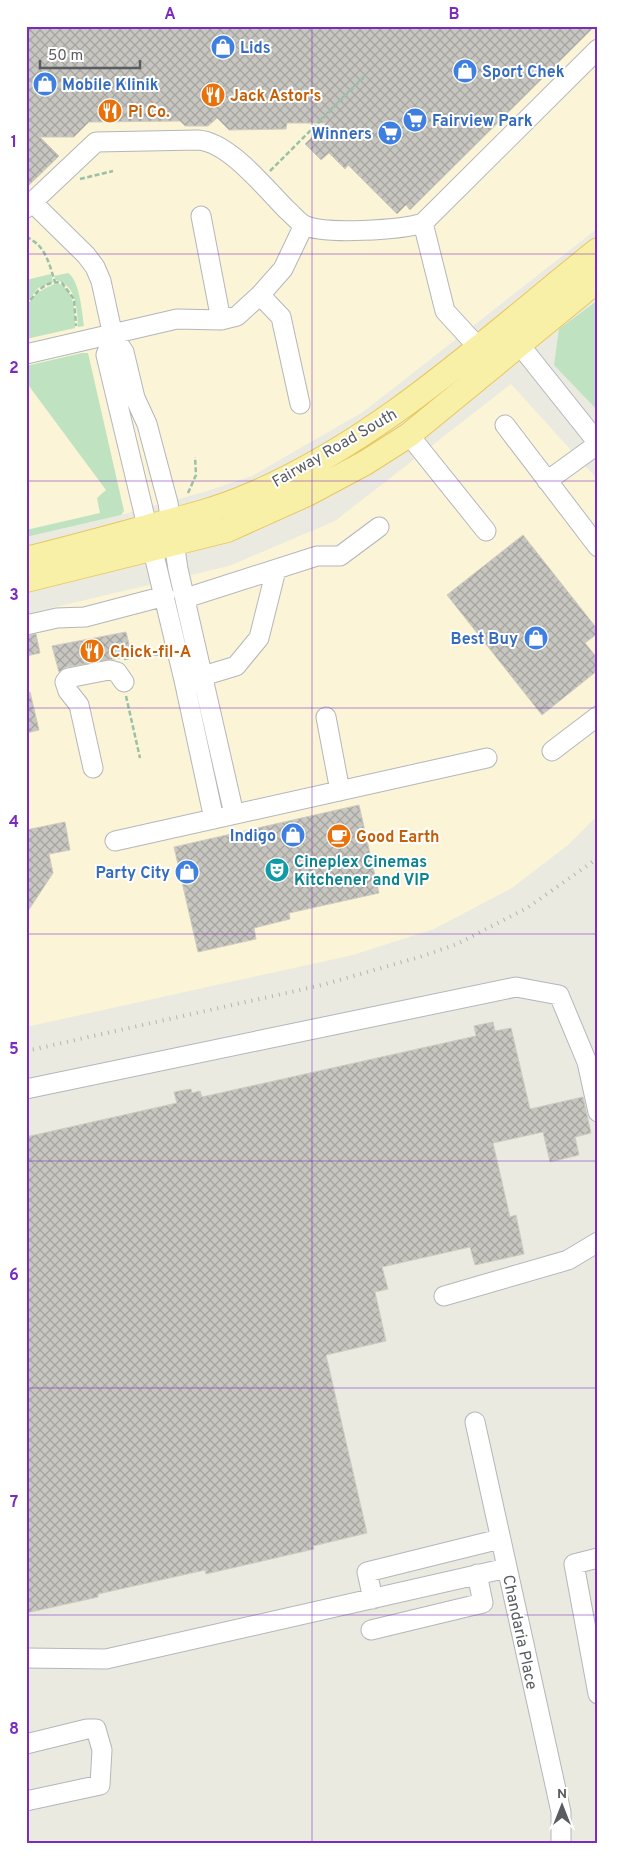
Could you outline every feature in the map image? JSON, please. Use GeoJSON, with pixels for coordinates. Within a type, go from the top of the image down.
{"type":"FeatureCollection","features":[{"type":"Feature","properties":{"kind":"main road","name":"Fairway Road South"},"geometry":{"type":"LineString","coordinates":[[173,533],[249,496],[344,445],[399,410],[598,250]]}},
{"type":"Feature","properties":{"kind":"main road","name":"Fairway Road South"},"geometry":{"type":"LineString","coordinates":[[26,559],[173,533],[227,530],[268,512],[365,463],[409,435],[598,280]]}},
{"type":"Feature","properties":{"kind":"main road","name":"Fairway Road South"},"geometry":{"type":"LineString","coordinates":[[26,580],[149,538]]}},
{"type":"Feature","properties":{"kind":"street"},"geometry":{"type":"LineString","coordinates":[[234,814],[204,676],[178,569],[173,533],[147,424],[135,398],[124,352],[113,336],[101,281],[95,267],[29,205],[96,142],[203,140],[226,151],[304,225],[322,229],[407,228],[422,223],[598,49]]}},
{"type":"Feature","properties":{"kind":"street"},"geometry":{"type":"LineString","coordinates":[[201,216],[221,320]]}},
{"type":"Feature","properties":{"kind":"street"},"geometry":{"type":"LineString","coordinates":[[422,223],[445,311],[478,347]]}},
{"type":"Feature","properties":{"kind":"street"},"geometry":{"type":"LineString","coordinates":[[26,354],[178,320],[221,320],[237,316],[260,295],[283,268],[304,225]]}},
{"type":"Feature","properties":{"kind":"street"},"geometry":{"type":"LineString","coordinates":[[260,295],[281,317],[300,404]]}},
{"type":"Feature","properties":{"kind":"street"},"geometry":{"type":"LineString","coordinates":[[113,336],[106,355],[149,538],[165,596],[214,819]]}},
{"type":"Feature","properties":{"kind":"street"},"geometry":{"type":"LineString","coordinates":[[519,344],[598,444],[547,480]]}},
{"type":"Feature","properties":{"kind":"street"},"geometry":{"type":"LineString","coordinates":[[505,425],[598,547]]}},
{"type":"Feature","properties":{"kind":"street"},"geometry":{"type":"LineString","coordinates":[[409,435],[486,532]]}},
{"type":"Feature","properties":{"kind":"street"},"geometry":{"type":"LineString","coordinates":[[186,598],[317,556],[340,556],[379,527]]}},
{"type":"Feature","properties":{"kind":"street"},"geometry":{"type":"LineString","coordinates":[[184,680],[236,666],[259,638],[276,570]]}},
{"type":"Feature","properties":{"kind":"street"},"geometry":{"type":"LineString","coordinates":[[26,625],[56,618],[85,616],[165,596]]}},
{"type":"Feature","properties":{"kind":"street"},"geometry":{"type":"LineString","coordinates":[[89,769],[79,705],[68,691],[65,682],[68,678],[103,670],[117,672],[124,682]]}},
{"type":"Feature","properties":{"kind":"street"},"geometry":{"type":"LineString","coordinates":[[552,751],[598,716]]}},
{"type":"Feature","properties":{"kind":"street"},"geometry":{"type":"LineString","coordinates":[[326,717],[340,791]]}},
{"type":"Feature","properties":{"kind":"street"},"geometry":{"type":"LineString","coordinates":[[116,841],[487,758]]}},
{"type":"Feature","properties":{"kind":"street"},"geometry":{"type":"LineString","coordinates":[[26,1089],[516,987],[559,995],[587,1062],[598,1112]]}},
{"type":"Feature","properties":{"kind":"street"},"geometry":{"type":"LineString","coordinates":[[444,1296],[568,1260],[598,1242]]}},
{"type":"Feature","properties":{"kind":"street","name":"Chandaria Place"},"geometry":{"type":"LineString","coordinates":[[475,1422],[561,1812],[561,1843]]}},
{"type":"Feature","properties":{"kind":"street"},"geometry":{"type":"LineString","coordinates":[[373,1598],[367,1572],[500,1539]]}},
{"type":"Feature","properties":{"kind":"street"},"geometry":{"type":"LineString","coordinates":[[598,1558],[574,1564],[598,1694]]}},
{"type":"Feature","properties":{"kind":"street"},"geometry":{"type":"LineString","coordinates":[[26,1658],[106,1659],[507,1568]]}},
{"type":"Feature","properties":{"kind":"street"},"geometry":{"type":"LineString","coordinates":[[371,1630],[483,1602],[477,1574]]}},
{"type":"Feature","properties":{"kind":"street"},"geometry":{"type":"LineString","coordinates":[[26,1744],[87,1728],[96,1730],[102,1750],[100,1785],[84,1791],[26,1801]]}},
{"type":"Feature","properties":{"kind":"path"},"geometry":{"type":"LineString","coordinates":[[267,174],[366,75]]}},
{"type":"Feature","properties":{"kind":"path"},"geometry":{"type":"LineString","coordinates":[[94,166],[95,175]]}},
{"type":"Feature","properties":{"kind":"path"},"geometry":{"type":"LineString","coordinates":[[79,179],[113,171]]}},
{"type":"Feature","properties":{"kind":"path"},"geometry":{"type":"LineString","coordinates":[[26,237],[40,247],[48,259],[55,282]]}},
{"type":"Feature","properties":{"kind":"path"},"geometry":{"type":"LineString","coordinates":[[26,306],[36,291],[55,282],[62,283],[74,299],[76,330]]}},
{"type":"Feature","properties":{"kind":"path"},"geometry":{"type":"LineString","coordinates":[[188,493],[196,475],[195,457]]}},
{"type":"Feature","properties":{"kind":"shaded area"},"geometry":{"type":"Polygon","coordinates":[[[26,26],[598,26],[598,228],[363,412],[252,476],[204,492],[121,515],[26,537],[26,26]]]}},
{"type":"Feature","properties":{"kind":"shaded area"},"geometry":{"type":"Polygon","coordinates":[[[511,384],[598,480],[598,815],[568,845],[512,888],[434,929],[353,955],[26,1027],[26,614],[229,566],[335,521],[511,384]]]}},
{"type":"Feature","properties":{"kind":"green space"},"geometry":{"type":"Polygon","coordinates":[[[68,273],[78,290],[84,326],[78,327],[76,306],[72,293],[68,287],[56,280],[54,276],[68,273]]]}},
{"type":"Feature","properties":{"kind":"green space"},"geometry":{"type":"Polygon","coordinates":[[[51,274],[53,282],[38,288],[26,304],[26,280],[51,274]]]}},
{"type":"Feature","properties":{"kind":"green space"},"geometry":{"type":"Polygon","coordinates":[[[57,283],[63,286],[71,295],[75,328],[26,339],[26,319],[29,304],[38,293],[57,283]]]}},
{"type":"Feature","properties":{"kind":"green space"},"geometry":{"type":"Polygon","coordinates":[[[598,300],[598,411],[554,365],[559,329],[598,300]]]}},
{"type":"Feature","properties":{"kind":"green space"},"geometry":{"type":"Polygon","coordinates":[[[88,353],[124,511],[121,515],[26,537],[26,530],[100,513],[97,498],[106,490],[26,382],[26,366],[88,353]]]}},
{"type":"Feature","properties":{"kind":"building","name":"Fairview Park"},"geometry":{"type":"Polygon","coordinates":[[[26,26],[595,26],[410,210],[406,205],[397,214],[348,165],[345,169],[329,153],[321,160],[305,144],[326,123],[287,123],[286,129],[229,130],[217,118],[208,126],[185,126],[180,121],[89,122],[74,137],[40,137],[59,156],[26,188],[26,26]]]}},
{"type":"Feature","properties":{"kind":"building","name":"Best Buy"},"geometry":{"type":"Polygon","coordinates":[[[523,535],[598,630],[598,633],[585,643],[598,659],[598,670],[542,715],[447,595],[523,535]]]}},
{"type":"Feature","properties":{"kind":"building","name":"Chick-fil-A"},"geometry":{"type":"Polygon","coordinates":[[[126,632],[132,656],[66,667],[59,672],[52,646],[126,632]]]}},
{"type":"Feature","properties":{"kind":"building"},"geometry":{"type":"Polygon","coordinates":[[[36,634],[40,653],[26,656],[26,636],[36,634]]]}},
{"type":"Feature","properties":{"kind":"building"},"geometry":{"type":"Polygon","coordinates":[[[30,692],[39,730],[26,733],[26,693],[30,692]]]}},
{"type":"Feature","properties":{"kind":"building","name":"Cineplex Cinemas Kitchener and VIP"},"geometry":{"type":"Polygon","coordinates":[[[359,805],[379,893],[289,913],[290,919],[254,928],[256,939],[198,952],[174,847],[359,805]]]}},
{"type":"Feature","properties":{"kind":"building"},"geometry":{"type":"Polygon","coordinates":[[[65,822],[70,850],[49,854],[53,873],[26,914],[26,830],[65,822]]]}},
{"type":"Feature","properties":{"kind":"building"},"geometry":{"type":"Polygon","coordinates":[[[493,1022],[495,1031],[511,1028],[530,1109],[583,1097],[591,1133],[575,1137],[579,1155],[550,1162],[543,1132],[493,1143],[510,1217],[516,1215],[524,1254],[475,1265],[470,1247],[382,1267],[388,1289],[375,1292],[386,1341],[326,1355],[367,1533],[313,1546],[314,1549],[206,1574],[205,1570],[98,1594],[98,1597],[26,1613],[26,1137],[177,1103],[174,1092],[191,1089],[192,1093],[200,1091],[202,1097],[476,1036],[474,1026],[493,1022]]]}},
{"type":"Feature","properties":{"kind":"railway"},"geometry":{"type":"LineString","coordinates":[[26,1051],[322,985],[423,956],[457,944],[527,908],[598,858]]}},
{"type":"Feature","properties":{"kind":"place","name":"Lids"},"geometry":{"type":"Point","coordinates":[223,47]}},
{"type":"Feature","properties":{"kind":"place","name":"Sport Chek"},"geometry":{"type":"Point","coordinates":[465,71]}},
{"type":"Feature","properties":{"kind":"place","name":"Mobile Klinik"},"geometry":{"type":"Point","coordinates":[45,84]}},
{"type":"Feature","properties":{"kind":"place","name":"Jack Astor's"},"geometry":{"type":"Point","coordinates":[213,95]}},
{"type":"Feature","properties":{"kind":"place","name":"Pi Co."},"geometry":{"type":"Point","coordinates":[110,111]}},
{"type":"Feature","properties":{"kind":"place","name":"Fairview Park"},"geometry":{"type":"Point","coordinates":[415,120]}},
{"type":"Feature","properties":{"kind":"place","name":"Winners"},"geometry":{"type":"Point","coordinates":[390,133]}},
{"type":"Feature","properties":{"kind":"place","name":"Best Buy"},"geometry":{"type":"Point","coordinates":[536,638]}},
{"type":"Feature","properties":{"kind":"place","name":"Chick-fil-A"},"geometry":{"type":"Point","coordinates":[92,651]}},
{"type":"Feature","properties":{"kind":"place","name":"Indigo"},"geometry":{"type":"Point","coordinates":[293,835]}},
{"type":"Feature","properties":{"kind":"place","name":"Good Earth"},"geometry":{"type":"Point","coordinates":[339,836]}},
{"type":"Feature","properties":{"kind":"place","name":"Cineplex Cinemas Kitchener and VIP"},"geometry":{"type":"Point","coordinates":[277,870]}},
{"type":"Feature","properties":{"kind":"place","name":"Party City"},"geometry":{"type":"Point","coordinates":[187,872]}}]}
